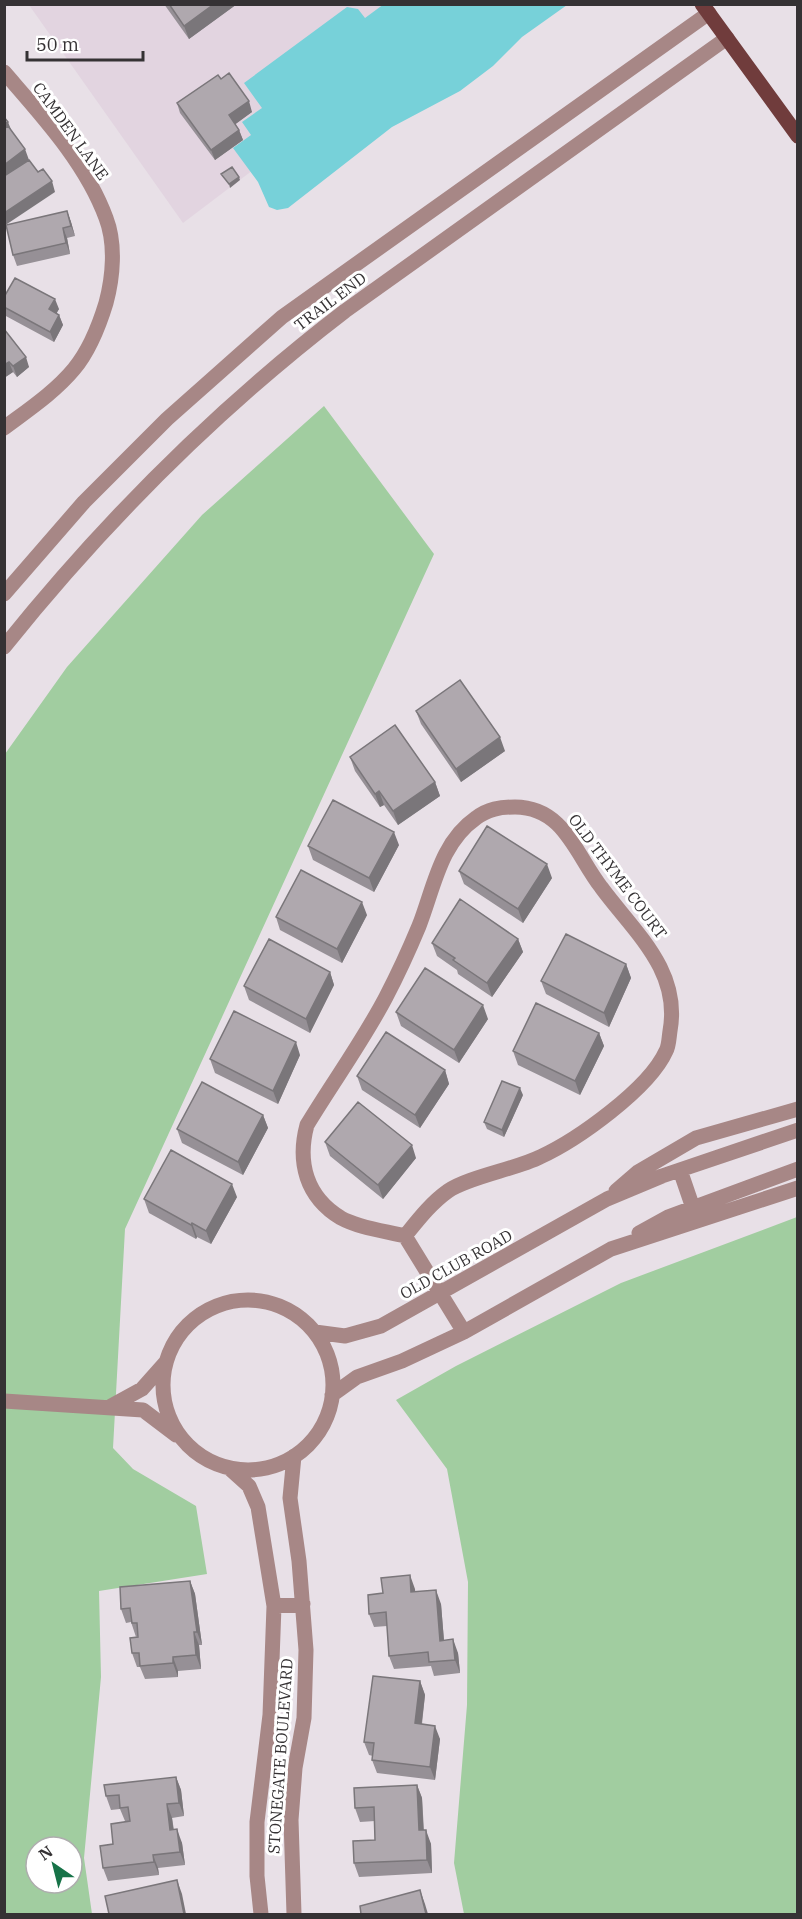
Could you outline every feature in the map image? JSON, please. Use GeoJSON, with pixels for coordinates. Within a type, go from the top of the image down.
{"type":"FeatureCollection","features":[{"type":"Feature","properties":{"kind":"main road"},"geometry":{"type":"LineString","coordinates":[[705,9],[798,136]]}},
{"type":"Feature","properties":{"kind":"street","name":"TRAIL END"},"geometry":{"type":"LineString","coordinates":[[4,594],[84,502],[167,419],[282,317],[705,9]]}},
{"type":"Feature","properties":{"kind":"street","name":"TRAIL END"},"geometry":{"type":"LineString","coordinates":[[4,647],[107,525],[216,418],[286,358],[345,311],[727,38]]}},
{"type":"Feature","properties":{"kind":"street","name":"CAMDEN LANE"},"geometry":{"type":"LineString","coordinates":[[4,72],[80,168],[107,220],[112,255],[111,285],[103,314],[90,344],[74,369],[4,428]]}},
{"type":"Feature","properties":{"kind":"street","name":"OLD THYME COURT"},"geometry":{"type":"LineString","coordinates":[[519,807],[540,812],[558,823],[575,844],[595,880],[663,968],[672,998],[672,1022],[666,1051],[649,1075],[625,1100],[586,1130],[540,1157],[449,1190],[405,1236],[343,1219],[325,1206],[304,1172],[301,1149],[308,1125],[385,999],[420,925],[446,850],[458,833],[477,817],[496,808],[519,807]]}},
{"type":"Feature","properties":{"kind":"street","name":"OLD CLUB ROAD"},"geometry":{"type":"LineString","coordinates":[[607,1199],[638,1172],[696,1138],[798,1109]]}},
{"type":"Feature","properties":{"kind":"street","name":"OLD CLUB ROAD"},"geometry":{"type":"LineString","coordinates":[[315,1332],[345,1336],[381,1326],[442,1294],[607,1199],[680,1170],[798,1130]]}},
{"type":"Feature","properties":{"kind":"street"},"geometry":{"type":"LineString","coordinates":[[332,1395],[357,1377],[402,1361],[465,1332],[668,1217],[798,1169]]}},
{"type":"Feature","properties":{"kind":"street"},"geometry":{"type":"LineString","coordinates":[[680,1170],[693,1208]]}},
{"type":"Feature","properties":{"kind":"street"},"geometry":{"type":"LineString","coordinates":[[611,1249],[798,1188]]}},
{"type":"Feature","properties":{"kind":"street"},"geometry":{"type":"LineString","coordinates":[[405,1236],[465,1332]]}},
{"type":"Feature","properties":{"kind":"street"},"geometry":{"type":"LineString","coordinates":[[4,1401],[111,1406],[143,1410],[209,1461],[229,1468],[261,1469],[294,1456],[320,1430],[328,1415],[332,1395],[331,1364],[315,1332],[301,1318],[274,1304],[260,1300],[233,1301],[202,1313],[186,1327],[175,1342],[166,1361],[141,1389],[111,1406]]}},
{"type":"Feature","properties":{"kind":"street"},"geometry":{"type":"LineString","coordinates":[[166,1361],[163,1392],[166,1410],[182,1440]]}},
{"type":"Feature","properties":{"kind":"street","name":"STONEGATE BOULEVARD"},"geometry":{"type":"LineString","coordinates":[[294,1456],[290,1478],[290,1498],[303,1604],[306,1650],[304,1718],[295,1768],[291,1821],[294,1914]]}},
{"type":"Feature","properties":{"kind":"street","name":"STONEGATE BOULEVARD"},"geometry":{"type":"LineString","coordinates":[[229,1468],[249,1486],[258,1507],[274,1606],[270,1715],[257,1822],[257,1876],[261,1914]]}},
{"type":"Feature","properties":{"kind":"street"},"geometry":{"type":"LineString","coordinates":[[274,1606],[303,1604]]}},
{"type":"Feature","properties":{"kind":"shaded area"},"geometry":{"type":"Polygon","coordinates":[[[29,5],[471,5],[183,223],[29,5]]]}},
{"type":"Feature","properties":{"kind":"green space"},"geometry":{"type":"Polygon","coordinates":[[[324,406],[434,554],[125,1229],[113,1448],[133,1469],[196,1506],[207,1574],[99,1591],[101,1677],[84,1858],[92,1914],[5,1914],[5,754],[67,667],[202,515],[324,406]]]}},
{"type":"Feature","properties":{"kind":"green space"},"geometry":{"type":"Polygon","coordinates":[[[797,1217],[797,1914],[464,1914],[454,1863],[467,1705],[468,1582],[447,1469],[396,1400],[456,1366],[621,1283],[797,1217]]]}},
{"type":"Feature","properties":{"kind":"water"},"geometry":{"type":"Polygon","coordinates":[[[384,4],[567,5],[522,37],[493,66],[460,91],[392,127],[288,208],[277,210],[269,207],[258,182],[233,148],[251,135],[242,122],[262,108],[244,83],[347,7],[358,9],[365,18],[384,4]]]}},
{"type":"Feature","properties":{"kind":"building"},"geometry":{"type":"Polygon","coordinates":[[[169,4],[214,4],[184,26],[169,4]]]}},
{"type":"Feature","properties":{"kind":"building"},"geometry":{"type":"Polygon","coordinates":[[[229,73],[249,101],[229,115],[239,130],[211,150],[177,103],[218,75],[221,79],[229,73]]]}},
{"type":"Feature","properties":{"kind":"building"},"geometry":{"type":"Polygon","coordinates":[[[8,126],[25,149],[4,165],[4,129],[8,126]]]}},
{"type":"Feature","properties":{"kind":"building"},"geometry":{"type":"Polygon","coordinates":[[[29,160],[38,172],[43,169],[52,181],[4,213],[4,176],[29,160]]]}},
{"type":"Feature","properties":{"kind":"building"},"geometry":{"type":"Polygon","coordinates":[[[232,167],[239,177],[229,184],[221,174],[232,167]]]}},
{"type":"Feature","properties":{"kind":"building"},"geometry":{"type":"Polygon","coordinates":[[[67,211],[71,226],[63,228],[66,243],[13,255],[6,225],[67,211]]]}},
{"type":"Feature","properties":{"kind":"building"},"geometry":{"type":"Polygon","coordinates":[[[15,278],[55,299],[49,309],[59,315],[50,332],[4,307],[4,297],[15,278]]]}},
{"type":"Feature","properties":{"kind":"building"},"geometry":{"type":"Polygon","coordinates":[[[4,329],[26,357],[13,366],[9,362],[4,365],[4,329]]]}},
{"type":"Feature","properties":{"kind":"building"},"geometry":{"type":"Polygon","coordinates":[[[460,680],[500,737],[456,769],[416,711],[460,680]]]}},
{"type":"Feature","properties":{"kind":"building"},"geometry":{"type":"Polygon","coordinates":[[[395,725],[435,782],[393,811],[379,791],[375,794],[350,757],[395,725]]]}},
{"type":"Feature","properties":{"kind":"building"},"geometry":{"type":"Polygon","coordinates":[[[333,800],[394,832],[369,878],[308,846],[333,800]]]}},
{"type":"Feature","properties":{"kind":"building"},"geometry":{"type":"Polygon","coordinates":[[[487,826],[547,864],[518,909],[459,871],[487,826]]]}},
{"type":"Feature","properties":{"kind":"building"},"geometry":{"type":"Polygon","coordinates":[[[301,870],[362,902],[337,949],[276,917],[301,870]]]}},
{"type":"Feature","properties":{"kind":"building"},"geometry":{"type":"Polygon","coordinates":[[[460,899],[518,939],[487,983],[432,943],[460,899]]]}},
{"type":"Feature","properties":{"kind":"building"},"geometry":{"type":"Polygon","coordinates":[[[566,934],[626,964],[604,1013],[541,981],[566,934]]]}},
{"type":"Feature","properties":{"kind":"building"},"geometry":{"type":"Polygon","coordinates":[[[269,939],[330,972],[306,1019],[244,986],[269,939]]]}},
{"type":"Feature","properties":{"kind":"building"},"geometry":{"type":"Polygon","coordinates":[[[425,968],[483,1005],[454,1050],[396,1012],[425,968]]]}},
{"type":"Feature","properties":{"kind":"building"},"geometry":{"type":"Polygon","coordinates":[[[536,1003],[599,1033],[575,1081],[513,1051],[536,1003]]]}},
{"type":"Feature","properties":{"kind":"building"},"geometry":{"type":"Polygon","coordinates":[[[234,1011],[296,1042],[273,1091],[210,1059],[234,1011]]]}},
{"type":"Feature","properties":{"kind":"building"},"geometry":{"type":"Polygon","coordinates":[[[386,1032],[445,1070],[415,1115],[357,1076],[386,1032]]]}},
{"type":"Feature","properties":{"kind":"building"},"geometry":{"type":"Polygon","coordinates":[[[502,1081],[520,1088],[502,1130],[484,1122],[502,1081]]]}},
{"type":"Feature","properties":{"kind":"building"},"geometry":{"type":"Polygon","coordinates":[[[202,1082],[263,1115],[238,1162],[177,1129],[202,1082]]]}},
{"type":"Feature","properties":{"kind":"building"},"geometry":{"type":"Polygon","coordinates":[[[358,1102],[412,1145],[378,1185],[325,1142],[358,1102]]]}},
{"type":"Feature","properties":{"kind":"building"},"geometry":{"type":"Polygon","coordinates":[[[171,1150],[232,1184],[206,1231],[144,1199],[171,1150]]]}},
{"type":"Feature","properties":{"kind":"building"},"geometry":{"type":"Polygon","coordinates":[[[410,1575],[411,1592],[436,1590],[440,1641],[453,1639],[455,1660],[429,1662],[428,1652],[389,1656],[386,1612],[369,1614],[368,1595],[383,1593],[381,1578],[410,1575]]]}},
{"type":"Feature","properties":{"kind":"building"},"geometry":{"type":"Polygon","coordinates":[[[190,1581],[197,1632],[194,1632],[196,1655],[173,1657],[173,1663],[140,1666],[139,1653],[132,1653],[130,1638],[138,1637],[137,1623],[132,1623],[130,1608],[121,1609],[120,1587],[190,1581]]]}},
{"type":"Feature","properties":{"kind":"building"},"geometry":{"type":"Polygon","coordinates":[[[373,1676],[420,1681],[415,1723],[435,1726],[430,1767],[372,1760],[374,1743],[364,1742],[373,1676]]]}},
{"type":"Feature","properties":{"kind":"building"},"geometry":{"type":"Polygon","coordinates":[[[176,1777],[179,1803],[167,1804],[170,1830],[177,1829],[180,1852],[153,1855],[154,1862],[103,1868],[100,1846],[113,1844],[111,1824],[130,1821],[128,1807],[120,1808],[119,1795],[106,1796],[104,1785],[176,1777]]]}},
{"type":"Feature","properties":{"kind":"building"},"geometry":{"type":"Polygon","coordinates":[[[417,1785],[419,1830],[426,1830],[427,1860],[354,1863],[353,1841],[375,1840],[374,1807],[355,1808],[354,1788],[417,1785]]]}},
{"type":"Feature","properties":{"kind":"building"},"geometry":{"type":"Polygon","coordinates":[[[177,1880],[184,1914],[109,1914],[105,1896],[177,1880]]]}},
{"type":"Feature","properties":{"kind":"building"},"geometry":{"type":"Polygon","coordinates":[[[420,1890],[426,1914],[361,1914],[360,1906],[420,1890]]]}}]}
